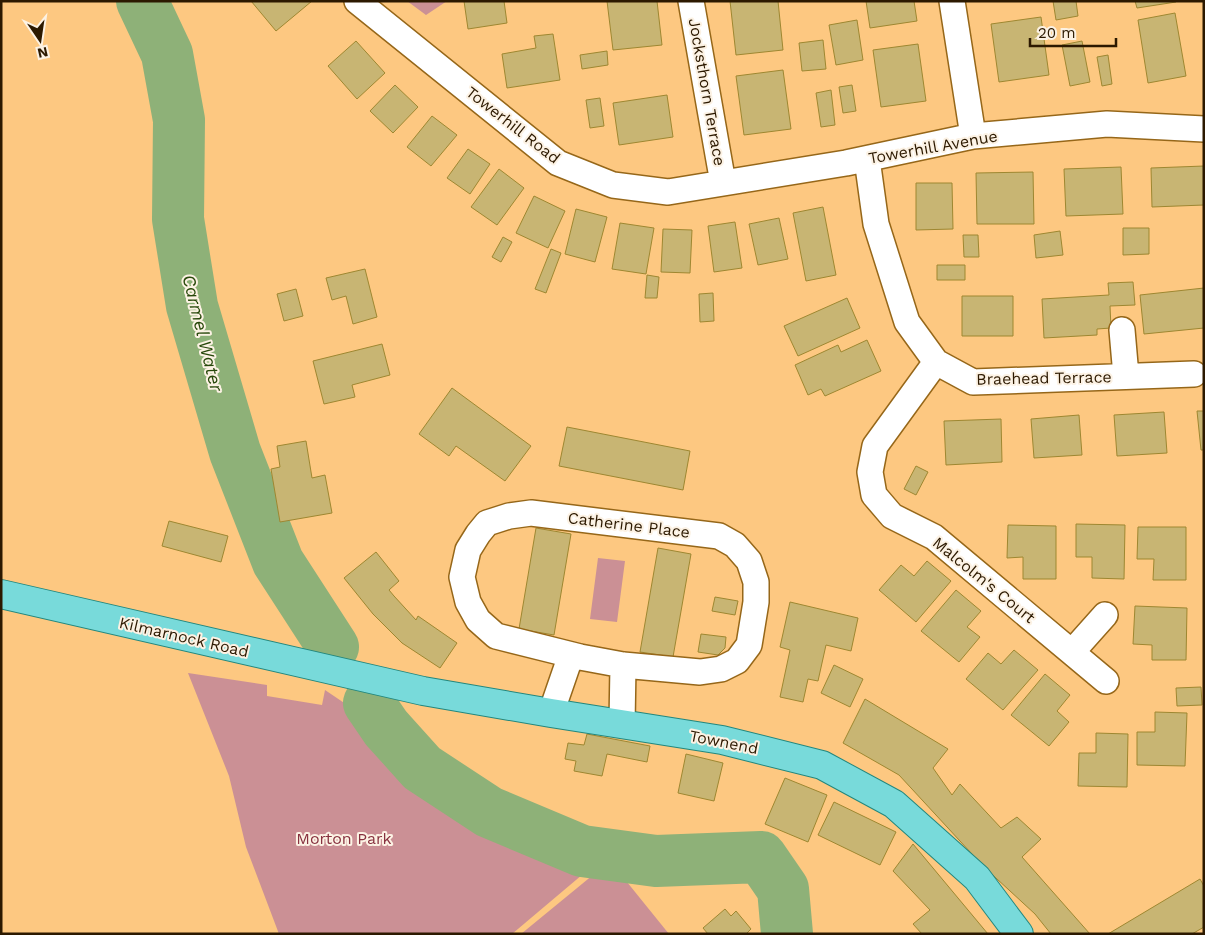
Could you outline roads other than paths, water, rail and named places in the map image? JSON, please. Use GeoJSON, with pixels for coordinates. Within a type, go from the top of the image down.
{"type":"FeatureCollection","features":[{"type":"Feature","properties":{"kind":"main road","name":"Kilmarnock Road"},"geometry":{"type":"LineString","coordinates":[[1,594],[367,678]]}},
{"type":"Feature","properties":{"kind":"main road","name":"Townend"},"geometry":{"type":"LineString","coordinates":[[367,678],[423,691],[734,742],[822,765],[894,804],[977,878],[1020,934]]}},
{"type":"Feature","properties":{"kind":"street","name":"Towerhill Road"},"geometry":{"type":"LineString","coordinates":[[357,1],[558,163],[613,185],[631,188],[668,192],[723,183]]}},
{"type":"Feature","properties":{"kind":"street","name":"Jocksthorn Terrace"},"geometry":{"type":"LineString","coordinates":[[691,1],[723,183]]}},
{"type":"Feature","properties":{"kind":"street"},"geometry":{"type":"LineString","coordinates":[[952,1],[973,136]]}},
{"type":"Feature","properties":{"kind":"street","name":"Towerhill Avenue"},"geometry":{"type":"LineString","coordinates":[[723,183],[867,159],[973,136],[1107,124],[1204,129]]}},
{"type":"Feature","properties":{"kind":"street","name":"Braehead Terrace"},"geometry":{"type":"LineString","coordinates":[[867,159],[876,224],[907,322],[936,362],[973,382],[1194,374]]}},
{"type":"Feature","properties":{"kind":"street"},"geometry":{"type":"LineString","coordinates":[[1122,330],[1126,376]]}},
{"type":"Feature","properties":{"kind":"street","name":"Malcolm's Court"},"geometry":{"type":"LineString","coordinates":[[936,362],[875,446],[870,472],[874,495],[892,516],[934,537],[1106,681]]}},
{"type":"Feature","properties":{"kind":"street","name":"Catherine Place"},"geometry":{"type":"LineString","coordinates":[[531,513],[719,536],[735,545],[749,561],[756,582],[756,602],[749,644],[737,660],[721,669],[700,672],[623,665],[571,655],[496,636],[478,620],[468,602],[462,577],[468,550],[487,523],[509,516],[531,513]]}},
{"type":"Feature","properties":{"kind":"street"},"geometry":{"type":"LineString","coordinates":[[1072,652],[1105,615]]}},
{"type":"Feature","properties":{"kind":"street"},"geometry":{"type":"LineString","coordinates":[[551,713],[571,655]]}},
{"type":"Feature","properties":{"kind":"street"},"geometry":{"type":"LineString","coordinates":[[622,724],[623,665]]}},
{"type":"Feature","properties":{"kind":"waterway","name":"Carmel Water"},"geometry":{"type":"LineString","coordinates":[[142,1],[167,54],[179,120],[178,219],[192,306],[235,452],[278,562],[333,647]]}},
{"type":"Feature","properties":{"kind":"waterway","name":"Carmel Water"},"geometry":{"type":"LineString","coordinates":[[369,703],[386,728],[422,768],[489,812],[582,851],[656,861],[761,857],[783,889],[787,934]]}},
{"type":"Feature","properties":{"kind":"park label","name":"Morton Park"},"geometry":{"type":"Point","coordinates":[344,838]}}]}
